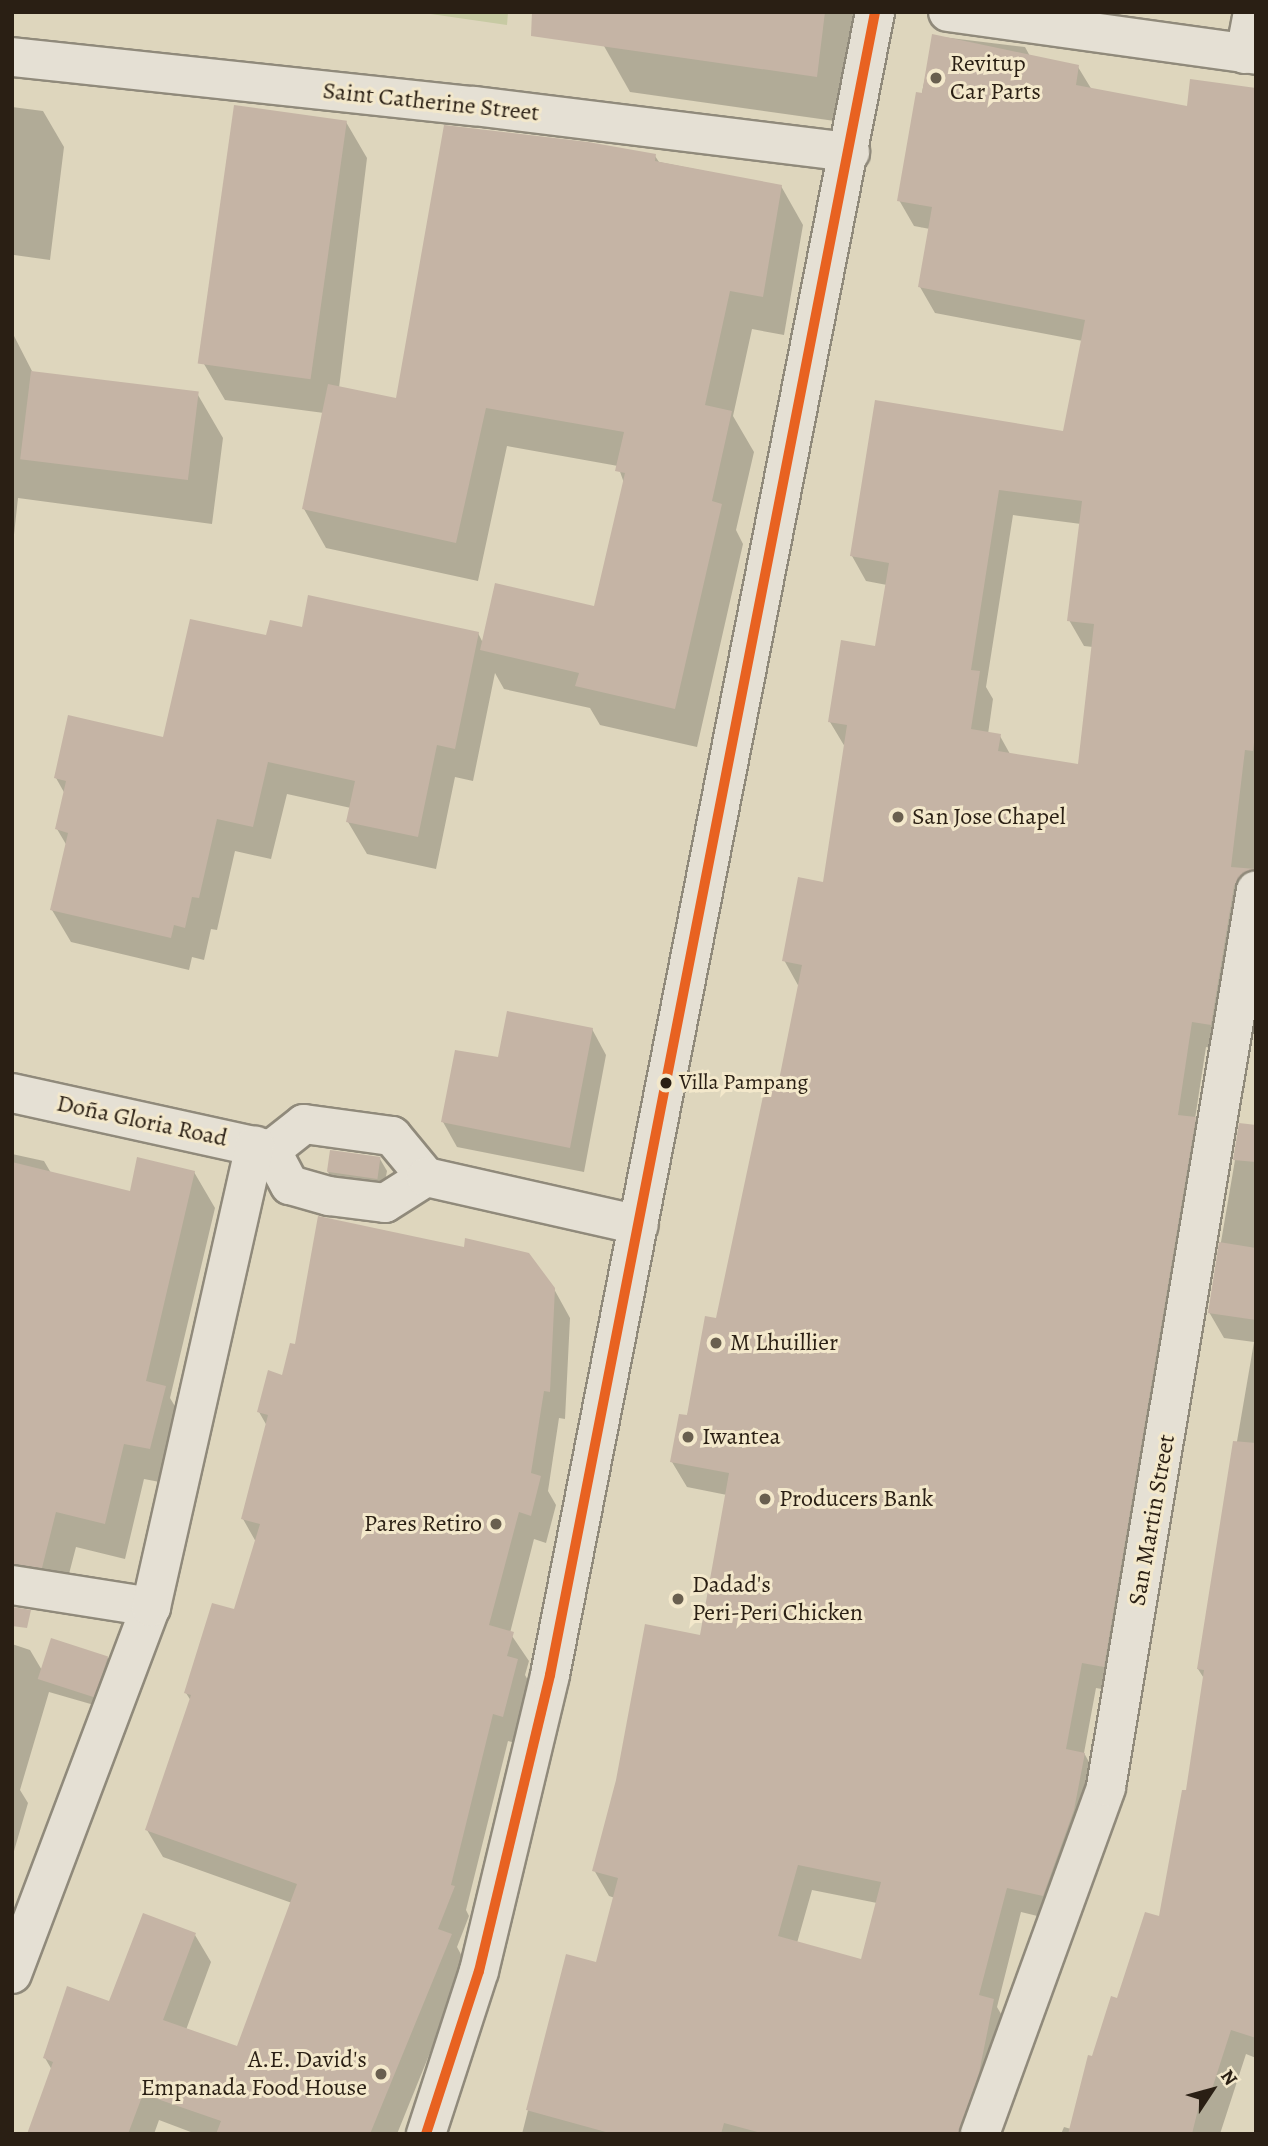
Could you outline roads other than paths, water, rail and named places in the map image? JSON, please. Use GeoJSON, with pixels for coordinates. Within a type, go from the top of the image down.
{"type":"FeatureCollection","features":[{"type":"Feature","properties":{"kind":"street"},"geometry":{"type":"LineString","coordinates":[[426,2134],[479,1971],[546,1689],[639,1225],[713,829],[850,152],[875,12]]}},
{"type":"Feature","properties":{"kind":"street"},"geometry":{"type":"LineString","coordinates":[[948,12],[1250,55],[1253,12]]}},
{"type":"Feature","properties":{"kind":"street","name":"Saint Catherine Street"},"geometry":{"type":"LineString","coordinates":[[12,57],[474,106],[850,152]]}},
{"type":"Feature","properties":{"kind":"street","name":"San Martin Street"},"geometry":{"type":"LineString","coordinates":[[981,2134],[1106,1787],[1256,890]]}},
{"type":"Feature","properties":{"kind":"street","name":"Doña Gloria Road"},"geometry":{"type":"LineString","coordinates":[[12,1093],[263,1148]]}},
{"type":"Feature","properties":{"kind":"street"},"geometry":{"type":"LineString","coordinates":[[12,1974],[150,1607],[263,1148],[304,1124],[392,1136],[426,1177],[639,1225]]}},
{"type":"Feature","properties":{"kind":"street"},"geometry":{"type":"LineString","coordinates":[[263,1148],[290,1185],[329,1196],[385,1203],[426,1177]]}},
{"type":"Feature","properties":{"kind":"street"},"geometry":{"type":"LineString","coordinates":[[12,1585],[150,1607]]}},
{"type":"Feature","properties":{"kind":"place","name":"Revitup Car Parts"},"geometry":{"type":"Point","coordinates":[936,78]}},
{"type":"Feature","properties":{"kind":"place","name":"San Jose Chapel"},"geometry":{"type":"Point","coordinates":[898,817]}},
{"type":"Feature","properties":{"kind":"place","name":"Villa Pampang"},"geometry":{"type":"Point","coordinates":[666,1083]}},
{"type":"Feature","properties":{"kind":"place","name":"M Lhuillier"},"geometry":{"type":"Point","coordinates":[716,1343]}},
{"type":"Feature","properties":{"kind":"place","name":"Iwantea"},"geometry":{"type":"Point","coordinates":[688,1437]}},
{"type":"Feature","properties":{"kind":"place","name":"Producers Bank"},"geometry":{"type":"Point","coordinates":[765,1499]}},
{"type":"Feature","properties":{"kind":"place","name":"Pares Retiro"},"geometry":{"type":"Point","coordinates":[496,1524]}},
{"type":"Feature","properties":{"kind":"place","name":"Dadad's Peri-Peri Chicken"},"geometry":{"type":"Point","coordinates":[678,1599]}},
{"type":"Feature","properties":{"kind":"place","name":"A.E. David's Empanada Food House"},"geometry":{"type":"Point","coordinates":[381,2074]}}]}
